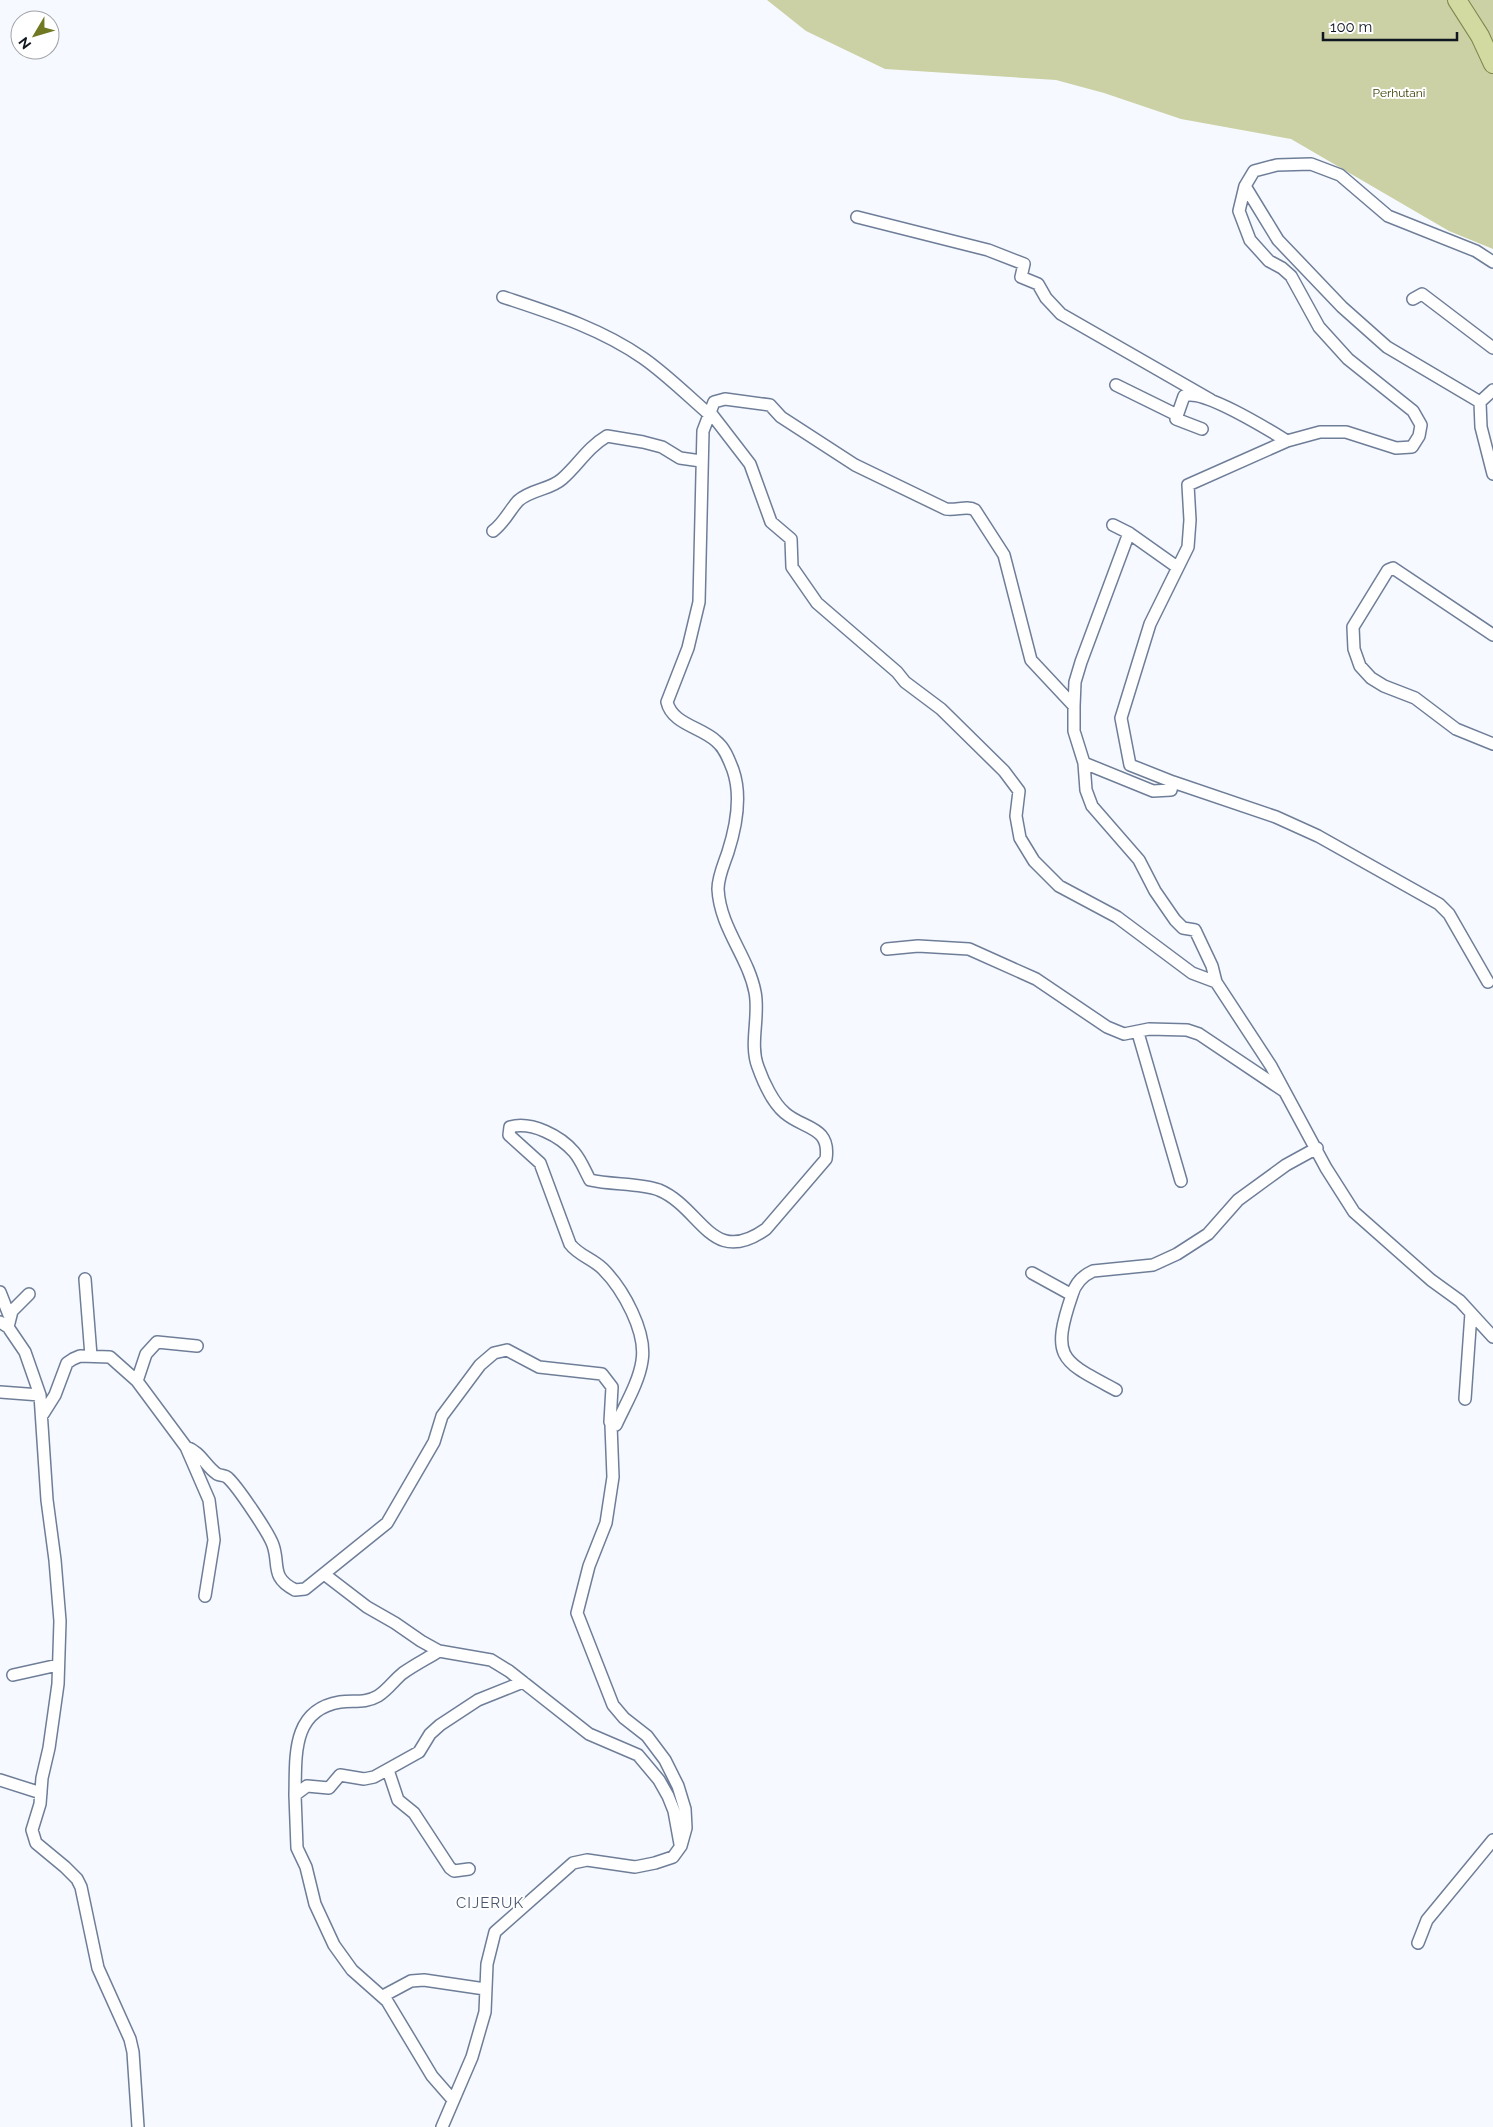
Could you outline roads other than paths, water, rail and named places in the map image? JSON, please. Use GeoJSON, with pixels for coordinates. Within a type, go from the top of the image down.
{"type":"FeatureCollection","features":[{"type":"Feature","properties":{"kind":"main road"},"geometry":{"type":"LineString","coordinates":[[1457,0],[1480,36],[1493,64]]}},
{"type":"Feature","properties":{"kind":"street"},"geometry":{"type":"LineString","coordinates":[[1488,982],[1449,914],[1439,904],[1309,832],[1276,817],[1173,782],[1130,765],[1121,718],[1150,624],[1188,547],[1190,520],[1188,485],[1286,441],[1320,432],[1346,432],[1396,448],[1412,447],[1417,441],[1420,425],[1408,405],[1348,360],[1331,342],[1311,314],[1291,276],[1282,268],[1269,261],[1250,240],[1239,211],[1245,186],[1254,171],[1277,165],[1311,164],[1340,175],[1388,216],[1476,251],[1493,262]]}},
{"type":"Feature","properties":{"kind":"street"},"geometry":{"type":"LineString","coordinates":[[1245,186],[1258,210],[1290,255],[1387,347],[1480,402]]}},
{"type":"Feature","properties":{"kind":"street"},"geometry":{"type":"LineString","coordinates":[[1239,211],[1258,210]]}},
{"type":"Feature","properties":{"kind":"street"},"geometry":{"type":"LineString","coordinates":[[857,216],[979,248],[1024,264],[1021,277],[1038,284],[1046,298],[1061,314],[1210,400],[1250,419],[1286,441]]}},
{"type":"Feature","properties":{"kind":"street"},"geometry":{"type":"LineString","coordinates":[[1413,299],[1422,294],[1493,348]]}},
{"type":"Feature","properties":{"kind":"street"},"geometry":{"type":"LineString","coordinates":[[502,298],[575,321],[612,339],[643,358],[710,414],[750,464],[771,522],[791,539],[792,567],[817,603],[897,672],[905,682],[941,709],[1004,771],[1019,790],[1016,816],[1020,838],[1034,861],[1059,886],[1117,916],[1192,973],[1216,982]]}},
{"type":"Feature","properties":{"kind":"street"},"geometry":{"type":"LineString","coordinates":[[1116,385],[1178,415]]}},
{"type":"Feature","properties":{"kind":"street"},"geometry":{"type":"LineString","coordinates":[[1493,390],[1480,402],[1481,427],[1493,474]]}},
{"type":"Feature","properties":{"kind":"street"},"geometry":{"type":"LineString","coordinates":[[1202,429],[1176,419],[1184,396],[1189,394],[1210,400]]}},
{"type":"Feature","properties":{"kind":"street"},"geometry":{"type":"LineString","coordinates":[[611,1425],[616,1425],[641,1366],[642,1340],[625,1297],[616,1283],[595,1262],[574,1250],[570,1244],[540,1163],[509,1135],[508,1129],[513,1126],[524,1126],[541,1130],[564,1142],[576,1154],[590,1180],[661,1191],[715,1237],[734,1243],[750,1239],[766,1229],[823,1165],[827,1152],[823,1138],[819,1133],[790,1117],[780,1108],[756,1060],[756,993],[749,972],[727,927],[718,888],[734,834],[737,802],[734,773],[728,756],[717,741],[673,714],[667,702],[688,648],[699,602],[701,585],[701,461],[703,428],[714,402],[720,399],[763,402],[854,464],[946,509],[954,511],[969,508],[975,510],[1004,555],[1031,660],[1074,706]]}},
{"type":"Feature","properties":{"kind":"street"},"geometry":{"type":"LineString","coordinates":[[493,531],[500,525],[517,502],[532,491],[561,480],[594,444],[607,436],[643,442],[662,448],[680,458],[701,461]]}},
{"type":"Feature","properties":{"kind":"street"},"geometry":{"type":"LineString","coordinates":[[1113,525],[1129,533],[1177,568]]}},
{"type":"Feature","properties":{"kind":"street"},"geometry":{"type":"LineString","coordinates":[[1129,533],[1075,682],[1074,731],[1084,762],[1086,790],[1092,806],[1139,860],[1155,891],[1175,920],[1183,928],[1195,930],[1208,957],[1216,982],[1247,1026],[1332,1179],[1354,1212],[1430,1280],[1460,1301],[1493,1337]]}},
{"type":"Feature","properties":{"kind":"street"},"geometry":{"type":"LineString","coordinates":[[1493,634],[1393,568],[1388,570],[1353,627],[1354,649],[1360,666],[1370,678],[1384,686],[1416,698],[1456,729],[1493,744]]}},
{"type":"Feature","properties":{"kind":"street"},"geometry":{"type":"LineString","coordinates":[[1084,762],[1153,790],[1171,790],[1173,782]]}},
{"type":"Feature","properties":{"kind":"street"},"geometry":{"type":"LineString","coordinates":[[887,949],[918,946],[969,949],[1036,980],[1107,1028],[1124,1034],[1138,1033],[1148,1029],[1187,1030],[1199,1034],[1285,1092]]}},
{"type":"Feature","properties":{"kind":"street"},"geometry":{"type":"LineString","coordinates":[[1138,1033],[1181,1181]]}},
{"type":"Feature","properties":{"kind":"street"},"geometry":{"type":"LineString","coordinates":[[1116,1390],[1079,1371],[1064,1356],[1061,1327],[1074,1287],[1084,1275],[1093,1271],[1153,1265],[1177,1254],[1208,1234],[1238,1200],[1286,1165],[1316,1148]]}},
{"type":"Feature","properties":{"kind":"street"},"geometry":{"type":"LineString","coordinates":[[1032,1273],[1072,1295]]}},
{"type":"Feature","properties":{"kind":"street"},"geometry":{"type":"LineString","coordinates":[[85,1279],[91,1356]]}},
{"type":"Feature","properties":{"kind":"street"},"geometry":{"type":"LineString","coordinates":[[0,1292],[6,1322],[25,1352],[40,1396],[47,1500],[55,1560],[60,1621],[58,1665],[49,1748],[32,1830],[36,1843],[77,1879],[81,1887],[98,1968],[130,2039],[133,2052],[138,2127]]}},
{"type":"Feature","properties":{"kind":"street"},"geometry":{"type":"LineString","coordinates":[[6,1322],[20,1301],[29,1294]]}},
{"type":"Feature","properties":{"kind":"street"},"geometry":{"type":"LineString","coordinates":[[1465,1399],[1471,1313]]}},
{"type":"Feature","properties":{"kind":"street"},"geometry":{"type":"LineString","coordinates":[[137,1381],[146,1354],[157,1342],[197,1346]]}},
{"type":"Feature","properties":{"kind":"street"},"geometry":{"type":"LineString","coordinates":[[186,1447],[194,1450],[218,1474],[226,1476],[235,1486],[274,1545],[276,1570],[282,1581],[289,1587],[300,1591],[310,1586],[388,1523],[434,1442],[442,1416],[476,1370],[494,1353],[507,1350],[539,1367],[602,1374],[612,1387],[610,1406],[613,1477],[606,1523],[589,1566],[577,1613],[614,1705],[624,1718],[647,1736],[665,1760],[678,1786],[685,1809],[686,1828],[681,1846],[672,1857],[654,1863],[635,1866],[587,1860],[573,1863],[565,1868],[495,1932],[490,1944],[485,1989],[485,2012],[474,2050],[442,2127]]}},
{"type":"Feature","properties":{"kind":"street"},"geometry":{"type":"LineString","coordinates":[[41,1418],[47,1404],[54,1395],[67,1363],[80,1356],[110,1357],[137,1381],[186,1447],[209,1500],[214,1540],[205,1596]]}},
{"type":"Feature","properties":{"kind":"street"},"geometry":{"type":"LineString","coordinates":[[0,1392],[40,1396]]}},
{"type":"Feature","properties":{"kind":"street"},"geometry":{"type":"LineString","coordinates":[[324,1574],[367,1607],[440,1651],[491,1660],[523,1682],[589,1734],[638,1755],[648,1766],[668,1796],[674,1812],[681,1846]]}},
{"type":"Feature","properties":{"kind":"street"},"geometry":{"type":"LineString","coordinates":[[440,1651],[402,1674],[392,1686],[378,1696],[356,1703],[341,1702],[311,1715],[297,1741],[295,1795],[297,1848],[306,1867],[320,1916],[338,1954],[352,1970],[383,1996],[432,2076],[453,2100]]}},
{"type":"Feature","properties":{"kind":"street"},"geometry":{"type":"LineString","coordinates":[[13,1675],[58,1665]]}},
{"type":"Feature","properties":{"kind":"street"},"geometry":{"type":"LineString","coordinates":[[295,1795],[308,1786],[329,1788],[340,1775],[368,1779],[388,1770],[419,1752],[430,1734],[440,1725],[478,1700],[523,1682]]}},
{"type":"Feature","properties":{"kind":"street"},"geometry":{"type":"LineString","coordinates":[[388,1770],[398,1800],[414,1813],[450,1868],[454,1871],[469,1869]]}},
{"type":"Feature","properties":{"kind":"street"},"geometry":{"type":"LineString","coordinates":[[0,1780],[41,1793]]}},
{"type":"Feature","properties":{"kind":"street"},"geometry":{"type":"LineString","coordinates":[[1418,1943],[1427,1920],[1493,1840]]}},
{"type":"Feature","properties":{"kind":"street"},"geometry":{"type":"LineString","coordinates":[[383,1996],[411,1981],[424,1980],[485,1989]]}},
{"type":"Feature","properties":{"kind":"district","name":"CIJERUK"},"geometry":{"type":"Point","coordinates":[490,1903]}},
{"type":"Feature","properties":{"kind":"park label","name":"Perhutani"},"geometry":{"type":"Point","coordinates":[1399,93]}}]}
